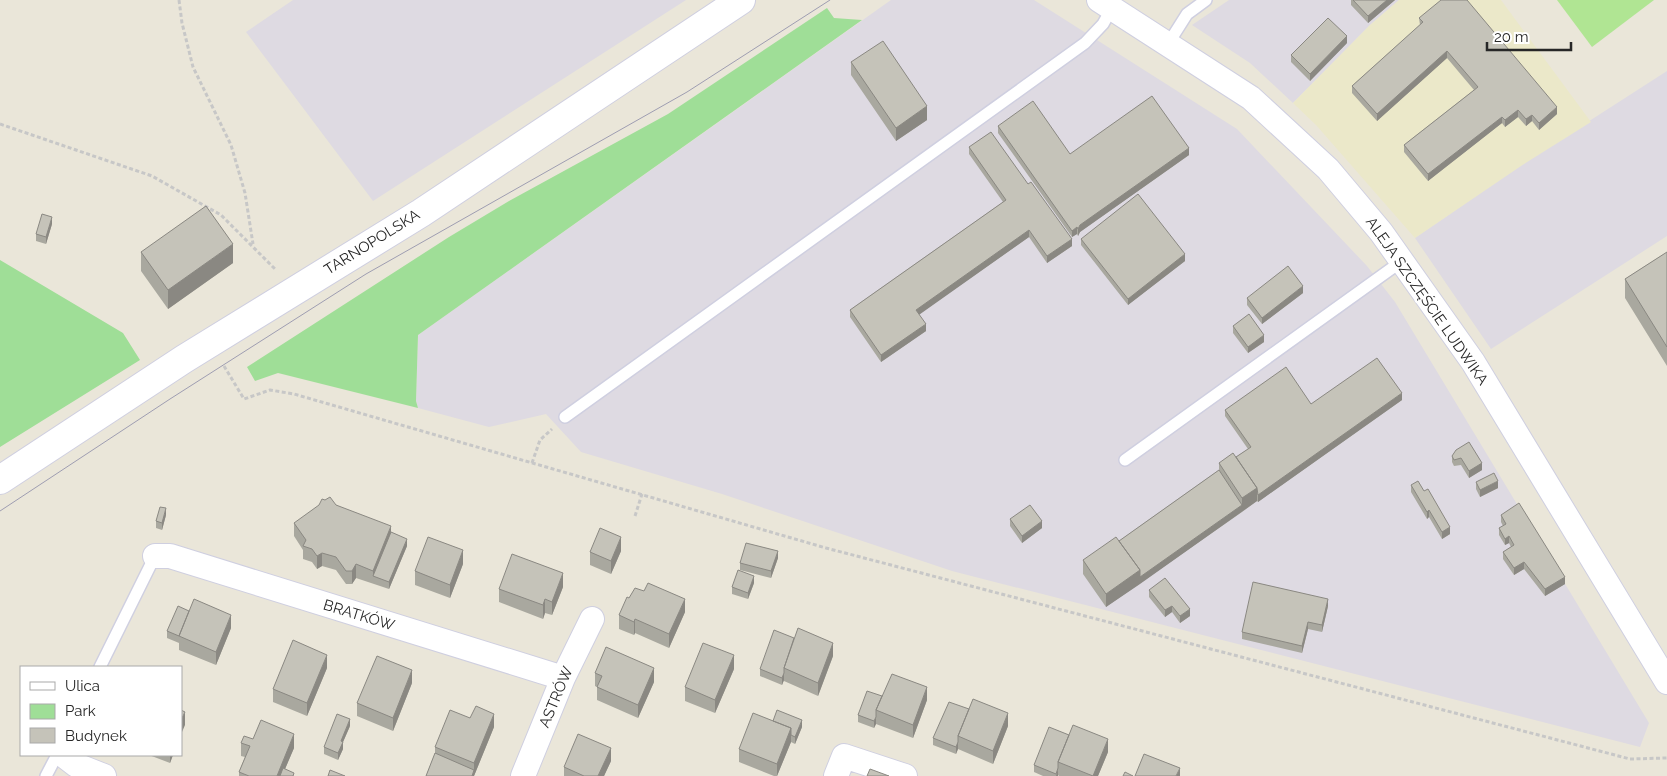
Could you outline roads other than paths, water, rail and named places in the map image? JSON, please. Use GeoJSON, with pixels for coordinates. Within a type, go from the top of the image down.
{"type":"FeatureCollection","features":[{"type":"Feature","properties":{"kind":"main road","name":"TARNOPOLSKA"},"geometry":{"type":"LineString","coordinates":[[0,480],[210,343],[482,173],[741,0]]}},
{"type":"Feature","properties":{"kind":"street","name":"ALEJA SZCZĘŚCIE LUDWIKA"},"geometry":{"type":"LineString","coordinates":[[1106,4],[1251,98],[1328,169],[1402,261],[1481,374],[1667,682]]}},
{"type":"Feature","properties":{"kind":"street","name":"BRATKÓW"},"geometry":{"type":"LineString","coordinates":[[155,556],[170,556],[563,678]]}},
{"type":"Feature","properties":{"kind":"street","name":"ASTRÓW"},"geometry":{"type":"LineString","coordinates":[[523,776],[563,678],[592,619]]}},
{"type":"Feature","properties":{"kind":"street"},"geometry":{"type":"LineString","coordinates":[[64,756],[76,765],[104,776]]}},
{"type":"Feature","properties":{"kind":"street"},"geometry":{"type":"LineString","coordinates":[[836,776],[844,756],[906,776]]}},
{"type":"Feature","properties":{"kind":"lane"},"geometry":{"type":"LineString","coordinates":[[1168,44],[1187,14],[1206,0]]}},
{"type":"Feature","properties":{"kind":"lane"},"geometry":{"type":"LineString","coordinates":[[565,416],[1085,43],[1103,24],[1106,4]]}},
{"type":"Feature","properties":{"kind":"lane"},"geometry":{"type":"LineString","coordinates":[[1124,460],[1402,261]]}},
{"type":"Feature","properties":{"kind":"lane"},"geometry":{"type":"LineString","coordinates":[[100,666],[155,556]]}},
{"type":"Feature","properties":{"kind":"lane"},"geometry":{"type":"LineString","coordinates":[[46,776],[56,756]]}},
{"type":"Feature","properties":{"kind":"tram line"},"geometry":{"type":"LineString","coordinates":[[0,511],[170,399],[366,274],[687,92],[830,0]]}}]}
